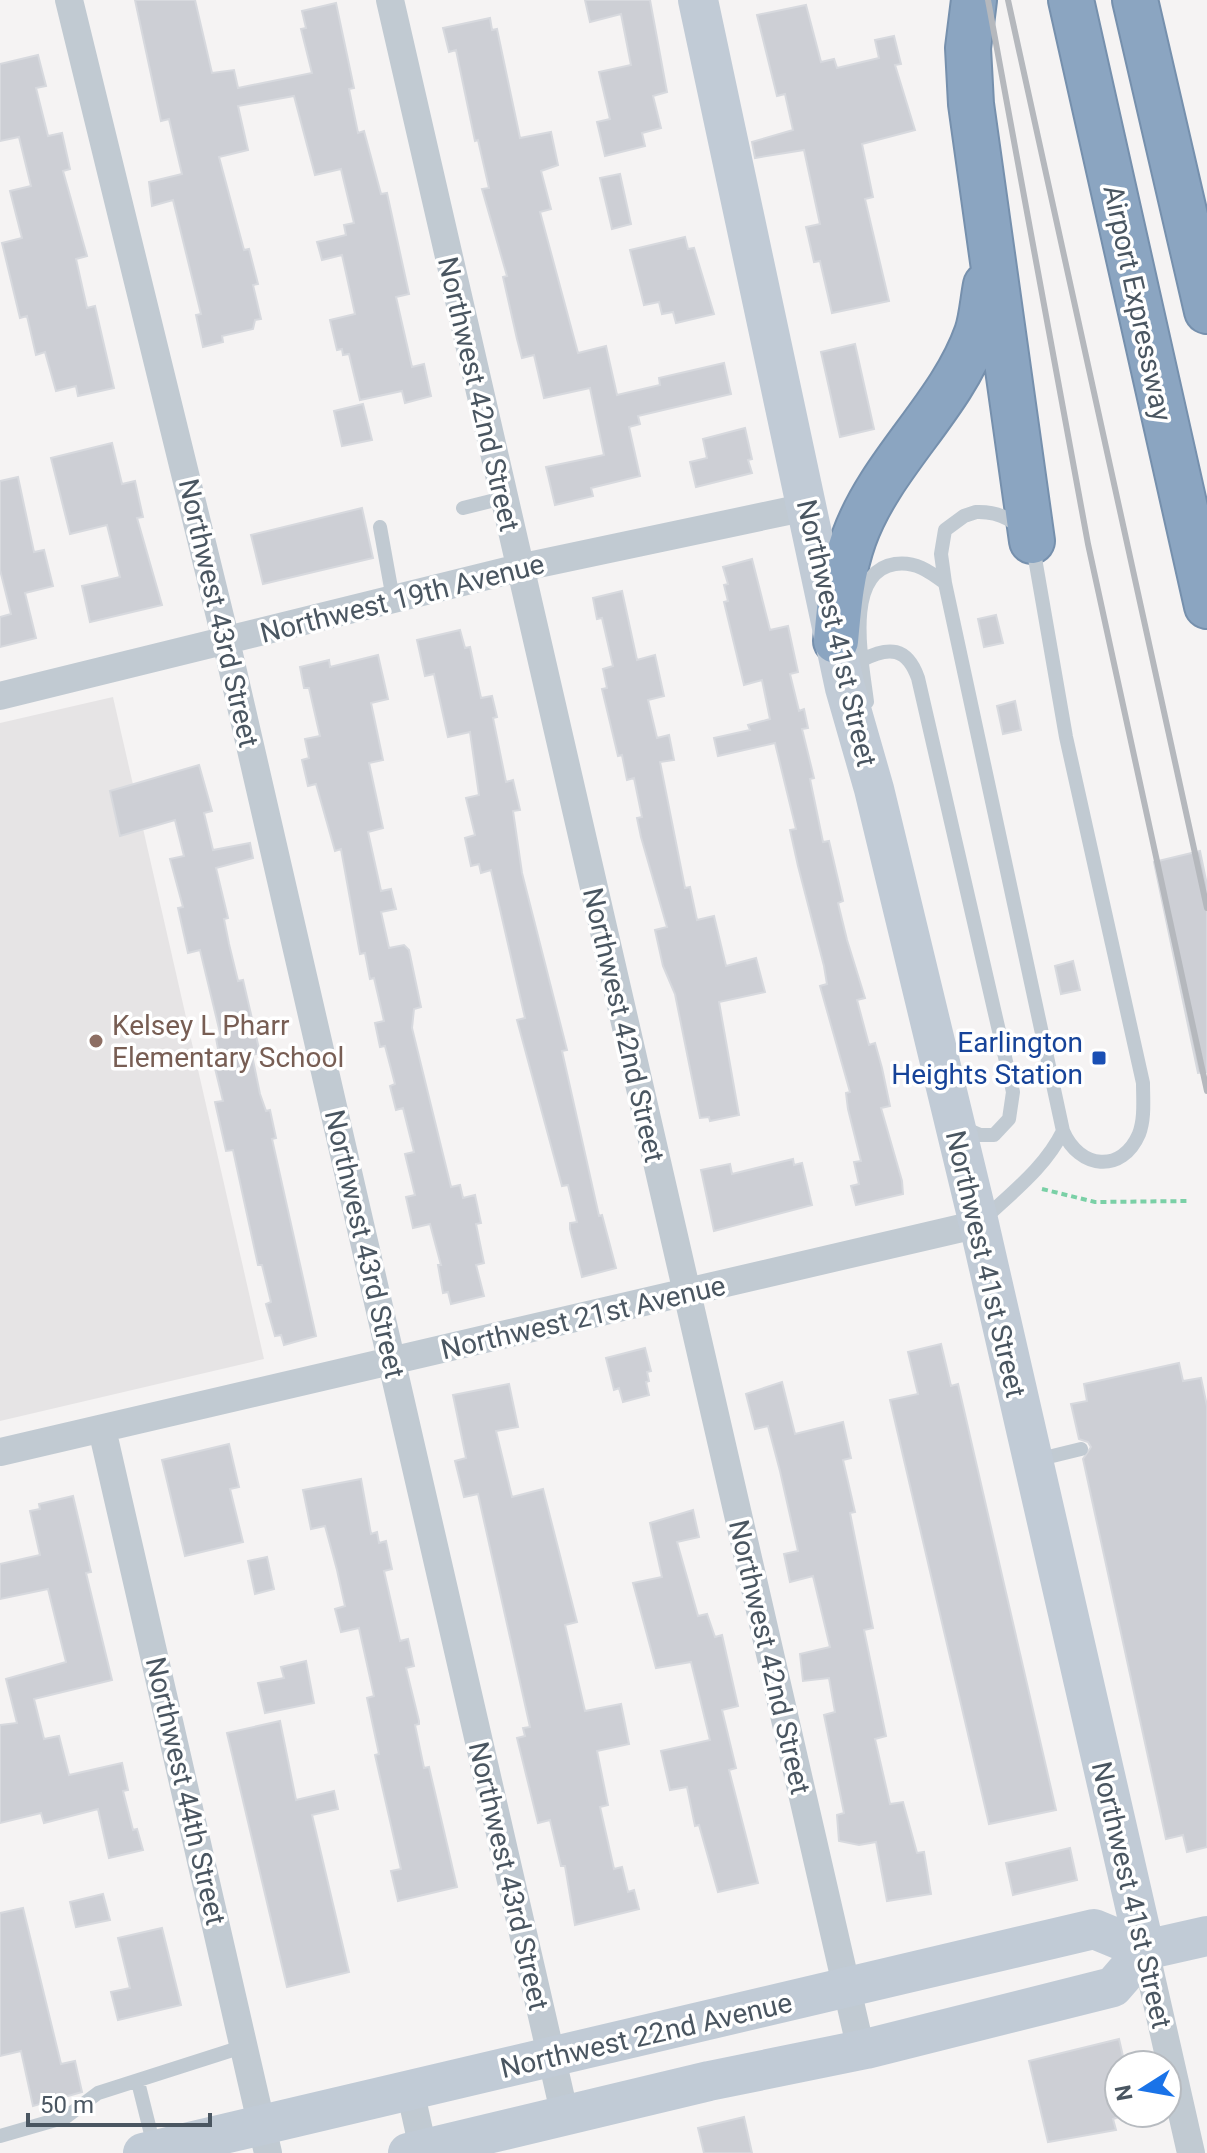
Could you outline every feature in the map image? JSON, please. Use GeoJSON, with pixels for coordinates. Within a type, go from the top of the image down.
{"type":"FeatureCollection","features":[{"type":"Feature","properties":{"kind":"highway"},"geometry":{"type":"LineString","coordinates":[[974,0],[968,48],[971,104],[1032,541]]}},
{"type":"Feature","properties":{"kind":"highway","name":"Airport Expressway"},"geometry":{"type":"LineString","coordinates":[[1071,0],[1207,606]]}},
{"type":"Feature","properties":{"kind":"highway"},"geometry":{"type":"LineString","coordinates":[[1135,0],[1207,311]]}},
{"type":"Feature","properties":{"kind":"highway"},"geometry":{"type":"LineString","coordinates":[[849,651],[846,566],[855,536],[892,466],[956,374],[977,333],[987,283],[987,218]]}},
{"type":"Feature","properties":{"kind":"main road","name":"Northwest 41st Street"},"geometry":{"type":"LineString","coordinates":[[698,0],[807,507],[849,651],[845,688],[874,789],[979,1224],[1145,1950]]}},
{"type":"Feature","properties":{"kind":"main road","name":"Northwest 22nd Avenue"},"geometry":{"type":"LineString","coordinates":[[149,2152],[265,2139],[410,2090],[1094,1929],[1145,1950],[1113,1987],[861,2050],[709,2081],[418,2152]]}},
{"type":"Feature","properties":{"kind":"main road"},"geometry":{"type":"LineString","coordinates":[[1145,1950],[1207,1936]]}},
{"type":"Feature","properties":{"kind":"street","name":"Northwest 43rd Street"},"geometry":{"type":"LineString","coordinates":[[69,0],[226,641],[565,2116]]}},
{"type":"Feature","properties":{"kind":"street","name":"Northwest 42nd Street"},"geometry":{"type":"LineString","coordinates":[[390,0],[861,2050]]}},
{"type":"Feature","properties":{"kind":"street","name":"Northwest 19th Avenue"},"geometry":{"type":"LineString","coordinates":[[0,696],[519,568],[807,507]]}},
{"type":"Feature","properties":{"kind":"street","name":"Northwest 21st Avenue"},"geometry":{"type":"LineString","coordinates":[[0,1452],[979,1224]]}},
{"type":"Feature","properties":{"kind":"street","name":"Northwest 44th Street"},"geometry":{"type":"LineString","coordinates":[[102,1429],[265,2139]]}},
{"type":"Feature","properties":{"kind":"street","name":"Northwest 41st Street"},"geometry":{"type":"LineString","coordinates":[[1145,1950],[1191,2153]]}},
{"type":"Feature","properties":{"kind":"street"},"geometry":{"type":"LineString","coordinates":[[410,2090],[418,2152]]}},
{"type":"Feature","properties":{"kind":"lane"},"geometry":{"type":"LineString","coordinates":[[463,508],[503,498]]}},
{"type":"Feature","properties":{"kind":"lane"},"geometry":{"type":"LineString","coordinates":[[989,512],[1003,516],[1018,524],[1032,541],[1066,737],[1143,1093],[1140,1132],[1131,1148],[1111,1161],[1087,1160],[1069,1145],[1063,1131],[945,583],[941,541],[945,530],[964,516],[989,512]]}},
{"type":"Feature","properties":{"kind":"lane"},"geometry":{"type":"LineString","coordinates":[[380,527],[393,599]]}},
{"type":"Feature","properties":{"kind":"lane"},"geometry":{"type":"LineString","coordinates":[[945,583],[918,565],[903,563],[878,570],[870,579],[862,601],[849,651],[877,653],[897,650],[907,655],[918,678],[1013,1092],[1009,1119],[994,1135],[980,1135],[954,1124]]}},
{"type":"Feature","properties":{"kind":"lane"},"geometry":{"type":"LineString","coordinates":[[979,1224],[1053,1152],[1063,1131]]}},
{"type":"Feature","properties":{"kind":"lane"},"geometry":{"type":"LineString","coordinates":[[1031,1461],[1081,1449]]}},
{"type":"Feature","properties":{"kind":"lane"},"geometry":{"type":"LineString","coordinates":[[0,2136],[66,2117],[98,2093],[245,2046]]}},
{"type":"Feature","properties":{"kind":"lane"},"geometry":{"type":"LineString","coordinates":[[138,2082],[149,2152]]}},
{"type":"Feature","properties":{"kind":"path"},"geometry":{"type":"LineString","coordinates":[[1020,1184],[1095,1202],[1190,1201]]}},
{"type":"Feature","properties":{"kind":"shaded area","name":"Kelsey L Pharr Elementary School"},"geometry":{"type":"Polygon","coordinates":[[[113,697],[264,1359],[0,1421],[0,723],[113,697]]]}},
{"type":"Feature","properties":{"kind":"building"},"geometry":{"type":"Polygon","coordinates":[[[135,0],[195,0],[212,73],[234,70],[238,88],[312,73],[301,29],[306,28],[302,11],[336,3],[354,88],[349,89],[358,133],[364,131],[381,194],[387,193],[409,294],[396,297],[412,367],[424,364],[431,396],[405,403],[402,391],[360,400],[349,354],[343,355],[342,349],[337,350],[330,320],[355,314],[342,255],[322,260],[317,242],[346,235],[344,225],[354,223],[341,169],[315,175],[294,96],[238,106],[248,150],[219,157],[244,250],[249,249],[258,284],[253,285],[261,319],[255,320],[253,329],[222,336],[223,342],[203,347],[196,315],[201,314],[173,200],[152,206],[149,182],[182,174],[169,119],[161,121],[135,0]]]}},
{"type":"Feature","properties":{"kind":"building"},"geometry":{"type":"Polygon","coordinates":[[[585,0],[650,0],[667,92],[653,96],[661,128],[642,133],[645,146],[605,156],[597,122],[610,119],[599,72],[631,65],[621,14],[590,22],[585,0]]]}},
{"type":"Feature","properties":{"kind":"building"},"geometry":{"type":"Polygon","coordinates":[[[806,5],[821,62],[834,59],[837,68],[879,58],[875,40],[894,36],[901,64],[895,65],[915,130],[862,144],[873,197],[865,199],[889,301],[832,313],[820,261],[814,262],[806,227],[820,224],[804,150],[755,158],[752,142],[793,130],[785,94],[777,96],[757,15],[806,5]]]}},
{"type":"Feature","properties":{"kind":"building"},"geometry":{"type":"Polygon","coordinates":[[[490,18],[492,30],[497,29],[520,138],[551,132],[558,165],[541,171],[551,209],[540,212],[578,353],[606,346],[617,395],[660,385],[659,378],[724,363],[731,394],[638,416],[640,424],[629,427],[640,476],[591,488],[593,496],[555,505],[546,467],[604,455],[590,388],[544,398],[534,355],[522,358],[517,339],[503,277],[507,276],[482,189],[489,188],[478,140],[475,141],[456,50],[449,52],[443,28],[490,18]]]}},
{"type":"Feature","properties":{"kind":"building"},"geometry":{"type":"Polygon","coordinates":[[[38,55],[46,86],[36,88],[48,136],[62,133],[70,169],[63,171],[87,256],[76,259],[87,308],[95,306],[114,388],[78,396],[76,386],[56,391],[45,352],[36,355],[27,316],[20,318],[2,243],[22,238],[10,191],[31,186],[19,137],[0,141],[0,64],[38,55]]]}},
{"type":"Feature","properties":{"kind":"building"},"geometry":{"type":"Polygon","coordinates":[[[620,174],[631,224],[612,229],[600,178],[620,174]]]}},
{"type":"Feature","properties":{"kind":"building"},"geometry":{"type":"Polygon","coordinates":[[[685,237],[688,249],[694,248],[714,314],[676,323],[673,312],[662,314],[659,302],[644,305],[630,250],[685,237]]]}},
{"type":"Feature","properties":{"kind":"building"},"geometry":{"type":"Polygon","coordinates":[[[855,344],[874,429],[840,437],[821,352],[855,344]]]}},
{"type":"Feature","properties":{"kind":"building"},"geometry":{"type":"Polygon","coordinates":[[[363,404],[372,440],[342,446],[334,411],[363,404]]]}},
{"type":"Feature","properties":{"kind":"building"},"geometry":{"type":"Polygon","coordinates":[[[745,428],[752,473],[696,487],[690,462],[707,458],[703,439],[745,428]]]}},
{"type":"Feature","properties":{"kind":"building"},"geometry":{"type":"Polygon","coordinates":[[[112,443],[122,484],[135,481],[143,517],[137,518],[162,605],[90,622],[82,586],[120,577],[107,525],[70,534],[51,458],[112,443]]]}},
{"type":"Feature","properties":{"kind":"building"},"geometry":{"type":"Polygon","coordinates":[[[18,477],[34,552],[44,550],[53,586],[25,593],[36,638],[0,647],[0,617],[11,614],[0,570],[0,481],[18,477]]]}},
{"type":"Feature","properties":{"kind":"building"},"geometry":{"type":"Polygon","coordinates":[[[362,508],[373,558],[263,584],[251,535],[362,508]]]}},
{"type":"Feature","properties":{"kind":"building"},"geometry":{"type":"Polygon","coordinates":[[[752,559],[770,630],[788,626],[798,672],[790,674],[799,711],[804,709],[808,728],[802,729],[814,778],[810,779],[823,842],[829,841],[843,901],[838,903],[865,998],[857,1000],[869,1045],[875,1043],[890,1106],[881,1108],[903,1194],[856,1205],[851,1186],[859,1184],[854,1162],[861,1161],[848,1109],[846,1093],[850,1092],[820,986],[827,984],[824,966],[790,830],[796,829],[775,743],[718,756],[714,738],[750,730],[748,725],[770,719],[762,680],[744,685],[724,602],[728,601],[724,585],[728,584],[723,567],[752,559]]]}},
{"type":"Feature","properties":{"kind":"building"},"geometry":{"type":"Polygon","coordinates":[[[622,591],[637,660],[655,655],[664,696],[648,700],[657,738],[669,735],[674,760],[660,762],[685,888],[690,887],[697,920],[714,916],[726,966],[756,958],[765,992],[719,1002],[739,1115],[710,1121],[709,1117],[700,1118],[675,994],[663,966],[655,930],[667,927],[641,837],[637,818],[642,817],[634,778],[627,780],[622,755],[618,756],[602,689],[607,688],[603,669],[613,666],[602,618],[597,619],[593,598],[622,591]]]}},
{"type":"Feature","properties":{"kind":"building"},"geometry":{"type":"Polygon","coordinates":[[[996,615],[1003,643],[984,647],[978,619],[996,615]]]}},
{"type":"Feature","properties":{"kind":"building"},"geometry":{"type":"Polygon","coordinates":[[[460,630],[465,648],[470,647],[481,698],[492,696],[497,717],[493,718],[506,782],[513,780],[520,810],[513,811],[522,873],[567,1050],[562,1051],[599,1216],[602,1215],[616,1268],[582,1277],[570,1229],[570,1223],[577,1222],[568,1185],[562,1186],[517,1020],[525,1018],[491,870],[481,873],[479,864],[471,866],[465,838],[475,835],[466,798],[479,795],[470,732],[448,737],[434,674],[425,676],[417,640],[460,630]]]}},
{"type":"Feature","properties":{"kind":"building"},"geometry":{"type":"Polygon","coordinates":[[[378,655],[388,699],[371,703],[383,760],[369,763],[383,828],[368,832],[381,891],[391,889],[396,909],[381,912],[389,948],[404,945],[409,950],[421,1007],[414,1009],[412,1028],[451,1187],[460,1185],[463,1198],[475,1195],[481,1223],[476,1224],[484,1263],[476,1265],[484,1296],[451,1304],[448,1292],[443,1293],[438,1265],[441,1265],[430,1224],[413,1228],[406,1197],[415,1195],[405,1154],[414,1152],[403,1108],[396,1110],[390,1086],[395,1084],[385,1046],[380,1047],[375,1023],[384,1021],[374,978],[370,979],[365,953],[360,954],[341,849],[335,851],[316,784],[308,786],[302,760],[309,758],[305,739],[320,736],[309,688],[304,688],[300,667],[329,660],[330,667],[378,655]]]}},
{"type":"Feature","properties":{"kind":"building"},"geometry":{"type":"Polygon","coordinates":[[[1015,701],[1021,730],[1003,734],[997,706],[1015,701]]]}},
{"type":"Feature","properties":{"kind":"building"},"geometry":{"type":"Polygon","coordinates":[[[199,765],[212,811],[204,813],[213,850],[250,843],[253,858],[216,868],[228,918],[224,919],[229,944],[238,981],[243,980],[260,1053],[252,1055],[260,1094],[266,1111],[270,1110],[276,1138],[272,1139],[316,1336],[284,1345],[281,1335],[275,1336],[266,1304],[271,1302],[262,1265],[258,1265],[233,1150],[226,1151],[215,1102],[223,1101],[212,1056],[219,1054],[216,1038],[221,1037],[200,950],[188,953],[178,908],[183,907],[170,859],[184,856],[175,820],[120,836],[110,791],[199,765]]]}},
{"type":"Feature","properties":{"kind":"building"},"geometry":{"type":"Polygon","coordinates":[[[1200,851],[1207,885],[1207,1072],[1198,1073],[1154,862],[1200,851]]]}},
{"type":"Feature","properties":{"kind":"building"},"geometry":{"type":"Polygon","coordinates":[[[1073,961],[1080,990],[1061,994],[1055,966],[1073,961]]]}},
{"type":"Feature","properties":{"kind":"building"},"geometry":{"type":"Polygon","coordinates":[[[793,1159],[794,1165],[802,1163],[812,1205],[714,1231],[701,1170],[730,1164],[732,1174],[793,1159]]]}},
{"type":"Feature","properties":{"kind":"building"},"geometry":{"type":"Polygon","coordinates":[[[941,1344],[951,1386],[958,1384],[1056,1810],[989,1824],[890,1400],[918,1394],[908,1352],[941,1344]]]}},
{"type":"Feature","properties":{"kind":"building"},"geometry":{"type":"Polygon","coordinates":[[[645,1348],[651,1371],[647,1372],[649,1381],[646,1382],[649,1395],[623,1402],[619,1388],[614,1390],[606,1358],[645,1348]]]}},
{"type":"Feature","properties":{"kind":"building"},"geometry":{"type":"Polygon","coordinates":[[[1179,1363],[1183,1381],[1201,1378],[1207,1406],[1207,1847],[1187,1852],[1183,1835],[1166,1839],[1083,1459],[1091,1447],[1088,1442],[1079,1439],[1071,1404],[1087,1401],[1084,1384],[1179,1363]]]}},
{"type":"Feature","properties":{"kind":"building"},"geometry":{"type":"Polygon","coordinates":[[[782,1382],[795,1434],[843,1422],[851,1458],[843,1460],[855,1512],[850,1513],[873,1628],[864,1630],[886,1736],[875,1739],[890,1804],[903,1802],[917,1853],[924,1852],[931,1894],[887,1901],[876,1842],[859,1845],[839,1841],[837,1815],[844,1813],[824,1715],[835,1712],[829,1678],[803,1681],[800,1654],[830,1647],[813,1576],[790,1582],[784,1554],[798,1551],[780,1471],[768,1426],[755,1429],[746,1394],[782,1382]]]}},
{"type":"Feature","properties":{"kind":"building"},"geometry":{"type":"Polygon","coordinates":[[[509,1384],[518,1427],[496,1431],[512,1497],[543,1489],[577,1622],[565,1625],[585,1711],[621,1704],[629,1744],[597,1751],[608,1805],[600,1807],[614,1869],[622,1867],[628,1892],[634,1890],[639,1909],[575,1925],[565,1866],[561,1866],[550,1820],[538,1823],[517,1738],[525,1736],[523,1728],[530,1727],[478,1494],[464,1497],[455,1461],[466,1458],[453,1395],[509,1384]]]}},
{"type":"Feature","properties":{"kind":"building"},"geometry":{"type":"Polygon","coordinates":[[[229,1444],[239,1487],[230,1489],[243,1542],[185,1556],[162,1460],[229,1444]]]}},
{"type":"Feature","properties":{"kind":"building"},"geometry":{"type":"Polygon","coordinates":[[[361,1479],[371,1534],[377,1532],[379,1543],[386,1541],[392,1569],[384,1571],[400,1641],[408,1639],[414,1666],[406,1668],[419,1721],[415,1725],[424,1768],[429,1767],[457,1887],[398,1901],[391,1871],[401,1869],[375,1755],[379,1754],[367,1698],[374,1696],[359,1628],[341,1632],[335,1609],[345,1606],[337,1570],[325,1526],[311,1529],[303,1490],[361,1479]]]}},
{"type":"Feature","properties":{"kind":"building"},"geometry":{"type":"Polygon","coordinates":[[[73,1496],[91,1572],[86,1573],[112,1680],[34,1699],[44,1739],[59,1736],[69,1775],[122,1763],[128,1790],[123,1791],[133,1830],[137,1829],[143,1850],[109,1858],[98,1809],[44,1823],[41,1813],[0,1823],[0,1725],[17,1723],[6,1679],[66,1662],[48,1589],[0,1599],[0,1564],[40,1555],[30,1511],[40,1509],[39,1504],[73,1496]]]}},
{"type":"Feature","properties":{"kind":"building"},"geometry":{"type":"Polygon","coordinates":[[[693,1510],[699,1537],[677,1542],[698,1616],[707,1614],[715,1637],[722,1635],[738,1706],[722,1710],[736,1768],[729,1770],[758,1883],[718,1892],[699,1825],[695,1826],[687,1787],[670,1790],[661,1751],[710,1740],[691,1662],[656,1668],[633,1583],[662,1577],[650,1523],[693,1510]]]}},
{"type":"Feature","properties":{"kind":"building"},"geometry":{"type":"Polygon","coordinates":[[[267,1557],[274,1589],[255,1594],[248,1561],[267,1557]]]}},
{"type":"Feature","properties":{"kind":"building"},"geometry":{"type":"Polygon","coordinates":[[[306,1661],[314,1703],[265,1713],[258,1683],[284,1678],[281,1667],[306,1661]]]}},
{"type":"Feature","properties":{"kind":"building"},"geometry":{"type":"Polygon","coordinates":[[[280,1721],[296,1800],[334,1791],[338,1809],[312,1815],[349,1972],[287,1987],[227,1733],[280,1721]]]}},
{"type":"Feature","properties":{"kind":"building"},"geometry":{"type":"Polygon","coordinates":[[[1070,1848],[1077,1880],[1013,1895],[1006,1863],[1070,1848]]]}},
{"type":"Feature","properties":{"kind":"building"},"geometry":{"type":"Polygon","coordinates":[[[103,1894],[110,1920],[76,1927],[70,1902],[103,1894]]]}},
{"type":"Feature","properties":{"kind":"building"},"geometry":{"type":"Polygon","coordinates":[[[23,1908],[61,2064],[75,2061],[82,2092],[33,2106],[21,2051],[0,2056],[0,1913],[23,1908]]]}},
{"type":"Feature","properties":{"kind":"building"},"geometry":{"type":"Polygon","coordinates":[[[162,1928],[181,2005],[118,2020],[111,1992],[130,1988],[118,1938],[162,1928]]]}},
{"type":"Feature","properties":{"kind":"building"},"geometry":{"type":"Polygon","coordinates":[[[1119,2039],[1121,2049],[1103,2049],[1103,2129],[1116,2130],[1048,2142],[1029,2061],[1119,2039]]]}},
{"type":"Feature","properties":{"kind":"building"},"geometry":{"type":"Polygon","coordinates":[[[744,2117],[752,2153],[704,2153],[698,2128],[744,2117]]]}},
{"type":"Feature","properties":{"kind":"railway"},"geometry":{"type":"LineString","coordinates":[[988,0],[1088,544],[1207,1091]]}},
{"type":"Feature","properties":{"kind":"railway"},"geometry":{"type":"LineString","coordinates":[[1008,0],[1207,908]]}},
{"type":"Feature","properties":{"kind":"place","name":"Kelsey L Pharr Elementary School"},"geometry":{"type":"Point","coordinates":[96,1041]}},
{"type":"Feature","properties":{"kind":"place","name":"Earlington Heights Station"},"geometry":{"type":"Point","coordinates":[1099,1058]}}]}
